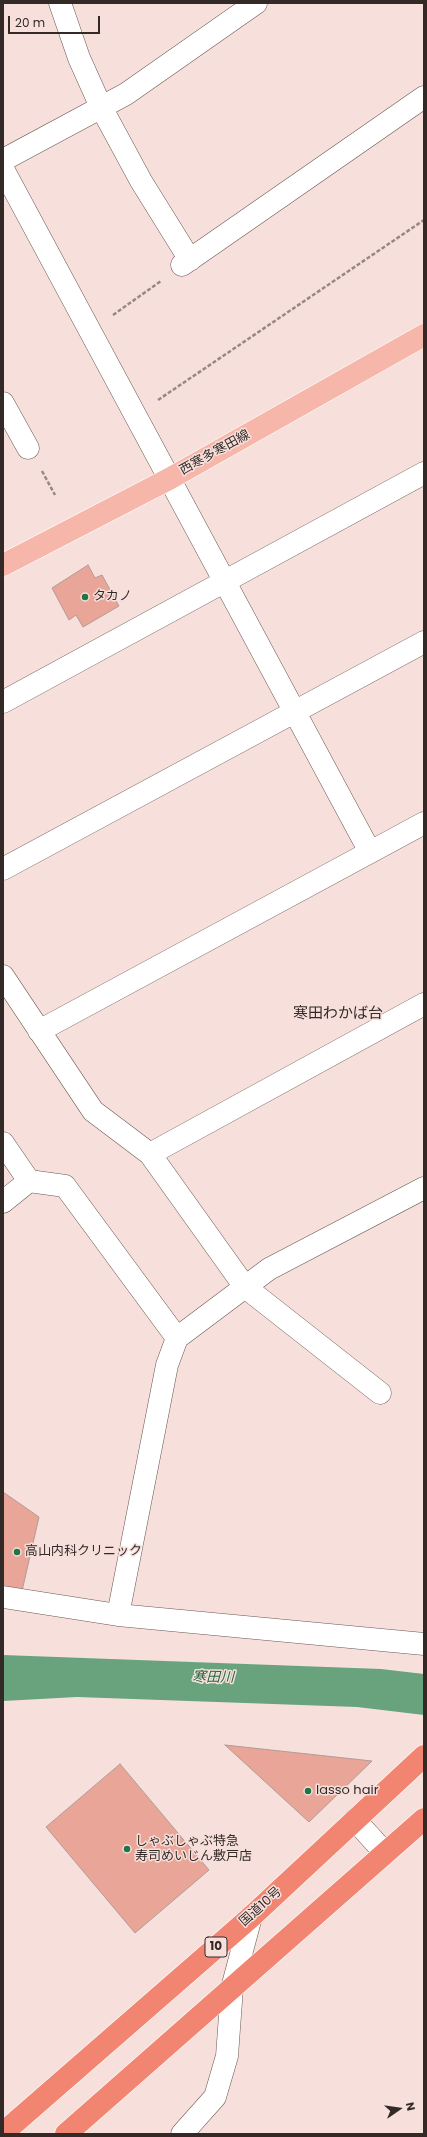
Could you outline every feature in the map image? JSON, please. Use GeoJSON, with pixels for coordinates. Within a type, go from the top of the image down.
{"type":"FeatureCollection","features":[{"type":"Feature","properties":{"kind":"highway","name":"国道10号"},"geometry":{"type":"LineString","coordinates":[[3,2133],[251,1917],[424,1756]]}},
{"type":"Feature","properties":{"kind":"highway"},"geometry":{"type":"LineString","coordinates":[[66,2134],[424,1818]]}},
{"type":"Feature","properties":{"kind":"main road","name":"西寒多寒田線"},"geometry":{"type":"LineString","coordinates":[[3,565],[169,479],[424,336]]}},
{"type":"Feature","properties":{"kind":"street"},"geometry":{"type":"LineString","coordinates":[[60,3],[79,58],[101,107],[186,263],[424,97]]}},
{"type":"Feature","properties":{"kind":"street"},"geometry":{"type":"LineString","coordinates":[[3,160],[126,94],[256,3]]}},
{"type":"Feature","properties":{"kind":"street"},"geometry":{"type":"LineString","coordinates":[[3,170],[370,852]]}},
{"type":"Feature","properties":{"kind":"street"},"geometry":{"type":"LineString","coordinates":[[3,403],[28,448]]}},
{"type":"Feature","properties":{"kind":"street"},"geometry":{"type":"LineString","coordinates":[[3,702],[424,473]]}},
{"type":"Feature","properties":{"kind":"street"},"geometry":{"type":"LineString","coordinates":[[3,869],[424,642]]}},
{"type":"Feature","properties":{"kind":"street"},"geometry":{"type":"LineString","coordinates":[[39,1031],[424,823]]}},
{"type":"Feature","properties":{"kind":"street"},"geometry":{"type":"LineString","coordinates":[[3,976],[93,1111],[150,1154],[245,1287],[380,1393]]}},
{"type":"Feature","properties":{"kind":"street"},"geometry":{"type":"LineString","coordinates":[[150,1154],[424,1004]]}},
{"type":"Feature","properties":{"kind":"street"},"geometry":{"type":"LineString","coordinates":[[3,1143],[29,1181]]}},
{"type":"Feature","properties":{"kind":"street"},"geometry":{"type":"LineString","coordinates":[[3,1202],[29,1181],[65,1186],[177,1338]]}},
{"type":"Feature","properties":{"kind":"street"},"geometry":{"type":"LineString","coordinates":[[118,1615],[167,1365],[177,1338],[269,1269],[424,1188]]}},
{"type":"Feature","properties":{"kind":"street"},"geometry":{"type":"LineString","coordinates":[[3,1597],[118,1615],[424,1644]]}},
{"type":"Feature","properties":{"kind":"street"},"geometry":{"type":"LineString","coordinates":[[355,1820],[385,1853]]}},
{"type":"Feature","properties":{"kind":"street"},"geometry":{"type":"LineString","coordinates":[[182,2134],[215,2097],[227,2056],[232,1988],[251,1917]]}},
{"type":"Feature","properties":{"kind":"path"},"geometry":{"type":"LineString","coordinates":[[158,400],[424,220]]}},
{"type":"Feature","properties":{"kind":"path"},"geometry":{"type":"LineString","coordinates":[[113,315],[186,263]]}},
{"type":"Feature","properties":{"kind":"water","name":"寒田川"},"geometry":{"type":"Polygon","coordinates":[[[3,1655],[381,1669],[424,1674],[424,1715],[357,1707],[77,1697],[3,1701],[3,1655]]]}},
{"type":"Feature","properties":{"kind":"building","name":"タカノ"},"geometry":{"type":"Polygon","coordinates":[[[88,565],[95,578],[102,575],[119,606],[83,627],[76,615],[69,620],[52,588],[88,565]]]}},
{"type":"Feature","properties":{"kind":"building","name":"高山内科クリニック"},"geometry":{"type":"Polygon","coordinates":[[[3,1492],[39,1517],[22,1591],[3,1588],[3,1492]]]}},
{"type":"Feature","properties":{"kind":"building","name":"lasso hair"},"geometry":{"type":"Polygon","coordinates":[[[225,1745],[372,1761],[309,1822],[225,1745]]]}},
{"type":"Feature","properties":{"kind":"building","name":"しゃぶしゃぶ特急 寿司めいじん敷戸店"},"geometry":{"type":"Polygon","coordinates":[[[120,1764],[209,1870],[135,1933],[46,1827],[120,1764]]]}},
{"type":"Feature","properties":{"kind":"place","name":"タカノ"},"geometry":{"type":"Point","coordinates":[85,597]}},
{"type":"Feature","properties":{"kind":"place","name":"高山内科クリニック"},"geometry":{"type":"Point","coordinates":[17,1552]}},
{"type":"Feature","properties":{"kind":"place","name":"lasso hair"},"geometry":{"type":"Point","coordinates":[308,1791]}},
{"type":"Feature","properties":{"kind":"place","name":"しゃぶしゃぶ特急 寿司めいじん敷戸店"},"geometry":{"type":"Point","coordinates":[127,1849]}},
{"type":"Feature","properties":{"kind":"district","name":"寒田わかば台"},"geometry":{"type":"Point","coordinates":[338,1014]}}]}
